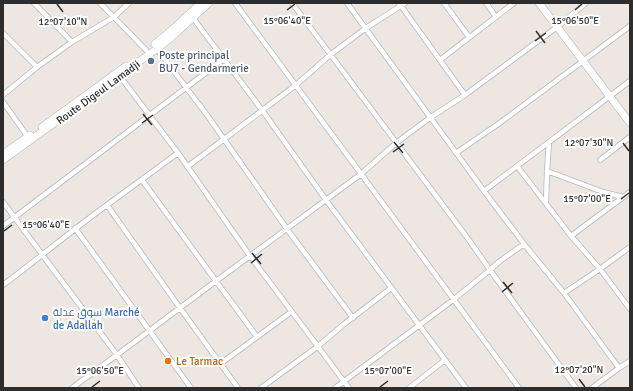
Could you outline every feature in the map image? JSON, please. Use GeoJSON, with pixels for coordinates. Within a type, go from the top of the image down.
{"type":"FeatureCollection","features":[{"type":"Feature","properties":{"kind":"main road"},"geometry":{"type":"LineString","coordinates":[[3,154],[118,74],[173,29],[201,3]]}},
{"type":"Feature","properties":{"kind":"main road","name":"Route Digeul Lamadji"},"geometry":{"type":"LineString","coordinates":[[3,160],[118,74],[157,48],[209,3]]}},
{"type":"Feature","properties":{"kind":"main road"},"geometry":{"type":"LineString","coordinates":[[539,3],[630,123]]}},
{"type":"Feature","properties":{"kind":"street"},"geometry":{"type":"LineString","coordinates":[[34,3],[72,42]]}},
{"type":"Feature","properties":{"kind":"street"},"geometry":{"type":"LineString","coordinates":[[100,3],[146,50]]}},
{"type":"Feature","properties":{"kind":"street"},"geometry":{"type":"LineString","coordinates":[[3,95],[37,67],[72,42],[114,17],[129,3]]}},
{"type":"Feature","properties":{"kind":"street"},"geometry":{"type":"LineString","coordinates":[[235,3],[519,388]]}},
{"type":"Feature","properties":{"kind":"street"},"geometry":{"type":"LineString","coordinates":[[292,3],[469,240],[576,388]]}},
{"type":"Feature","properties":{"kind":"street"},"geometry":{"type":"LineString","coordinates":[[347,3],[484,191],[524,244],[564,293],[619,368]]}},
{"type":"Feature","properties":{"kind":"street"},"geometry":{"type":"LineString","coordinates":[[444,3],[469,37]]}},
{"type":"Feature","properties":{"kind":"street"},"geometry":{"type":"LineString","coordinates":[[486,3],[496,17]]}},
{"type":"Feature","properties":{"kind":"street"},"geometry":{"type":"LineString","coordinates":[[440,60],[514,3]]}},
{"type":"Feature","properties":{"kind":"street"},"geometry":{"type":"LineString","coordinates":[[72,388],[361,174],[396,143],[431,117],[465,95],[586,3]]}},
{"type":"Feature","properties":{"kind":"street"},"geometry":{"type":"LineString","coordinates":[[187,167],[296,85],[330,55],[366,28],[402,4],[465,95]]}},
{"type":"Feature","properties":{"kind":"street"},"geometry":{"type":"LineString","coordinates":[[193,18],[466,388]]}},
{"type":"Feature","properties":{"kind":"street"},"geometry":{"type":"LineString","coordinates":[[456,153],[501,122],[630,26]]}},
{"type":"Feature","properties":{"kind":"street"},"geometry":{"type":"LineString","coordinates":[[3,34],[37,67]]}},
{"type":"Feature","properties":{"kind":"street"},"geometry":{"type":"LineString","coordinates":[[157,48],[353,318]]}},
{"type":"Feature","properties":{"kind":"street"},"geometry":{"type":"LineString","coordinates":[[3,226],[224,59]]}},
{"type":"Feature","properties":{"kind":"street"},"geometry":{"type":"LineString","coordinates":[[118,74],[348,388]]}},
{"type":"Feature","properties":{"kind":"street"},"geometry":{"type":"LineString","coordinates":[[484,191],[630,81]]}},
{"type":"Feature","properties":{"kind":"street"},"geometry":{"type":"LineString","coordinates":[[3,102],[28,137]]}},
{"type":"Feature","properties":{"kind":"street"},"geometry":{"type":"LineString","coordinates":[[600,160],[630,137]]}},
{"type":"Feature","properties":{"kind":"street"},"geometry":{"type":"LineString","coordinates":[[546,203],[549,142]]}},
{"type":"Feature","properties":{"kind":"street"},"geometry":{"type":"LineString","coordinates":[[3,285],[43,255],[75,228],[178,154]]}},
{"type":"Feature","properties":{"kind":"street"},"geometry":{"type":"LineString","coordinates":[[517,166],[571,236],[600,269],[629,307]]}},
{"type":"Feature","properties":{"kind":"street"},"geometry":{"type":"LineString","coordinates":[[547,170],[603,192],[623,197]]}},
{"type":"Feature","properties":{"kind":"street"},"geometry":{"type":"LineString","coordinates":[[142,180],[257,337]]}},
{"type":"Feature","properties":{"kind":"street"},"geometry":{"type":"LineString","coordinates":[[571,236],[630,192]]}},
{"type":"Feature","properties":{"kind":"street"},"geometry":{"type":"LineString","coordinates":[[3,202],[117,355],[139,388]]}},
{"type":"Feature","properties":{"kind":"street"},"geometry":{"type":"LineString","coordinates":[[107,205],[238,388]]}},
{"type":"Feature","properties":{"kind":"street"},"geometry":{"type":"LineString","coordinates":[[75,228],[191,388]]}},
{"type":"Feature","properties":{"kind":"street"},"geometry":{"type":"LineString","coordinates":[[335,388],[453,300],[500,261],[524,244]]}},
{"type":"Feature","properties":{"kind":"street"},"geometry":{"type":"LineString","coordinates":[[564,293],[630,247]]}},
{"type":"Feature","properties":{"kind":"street"},"geometry":{"type":"LineString","coordinates":[[261,388],[317,347],[391,288]]}},
{"type":"Feature","properties":{"kind":"street"},"geometry":{"type":"LineString","coordinates":[[220,364],[291,312]]}},
{"type":"Feature","properties":{"kind":"street"},"geometry":{"type":"LineString","coordinates":[[410,388],[445,360]]}},
{"type":"Feature","properties":{"kind":"street"},"geometry":{"type":"LineString","coordinates":[[592,388],[630,361]]}},
{"type":"Feature","properties":{"kind":"place","name":"Poste principal BU7 - Gendarmerie"},"geometry":{"type":"Point","coordinates":[151,61]}},
{"type":"Feature","properties":{"kind":"place","name":"سوق عدلة Marché de Adallah"},"geometry":{"type":"Point","coordinates":[45,318]}},
{"type":"Feature","properties":{"kind":"place","name":"Le Tarmac"},"geometry":{"type":"Point","coordinates":[168,361]}}]}
